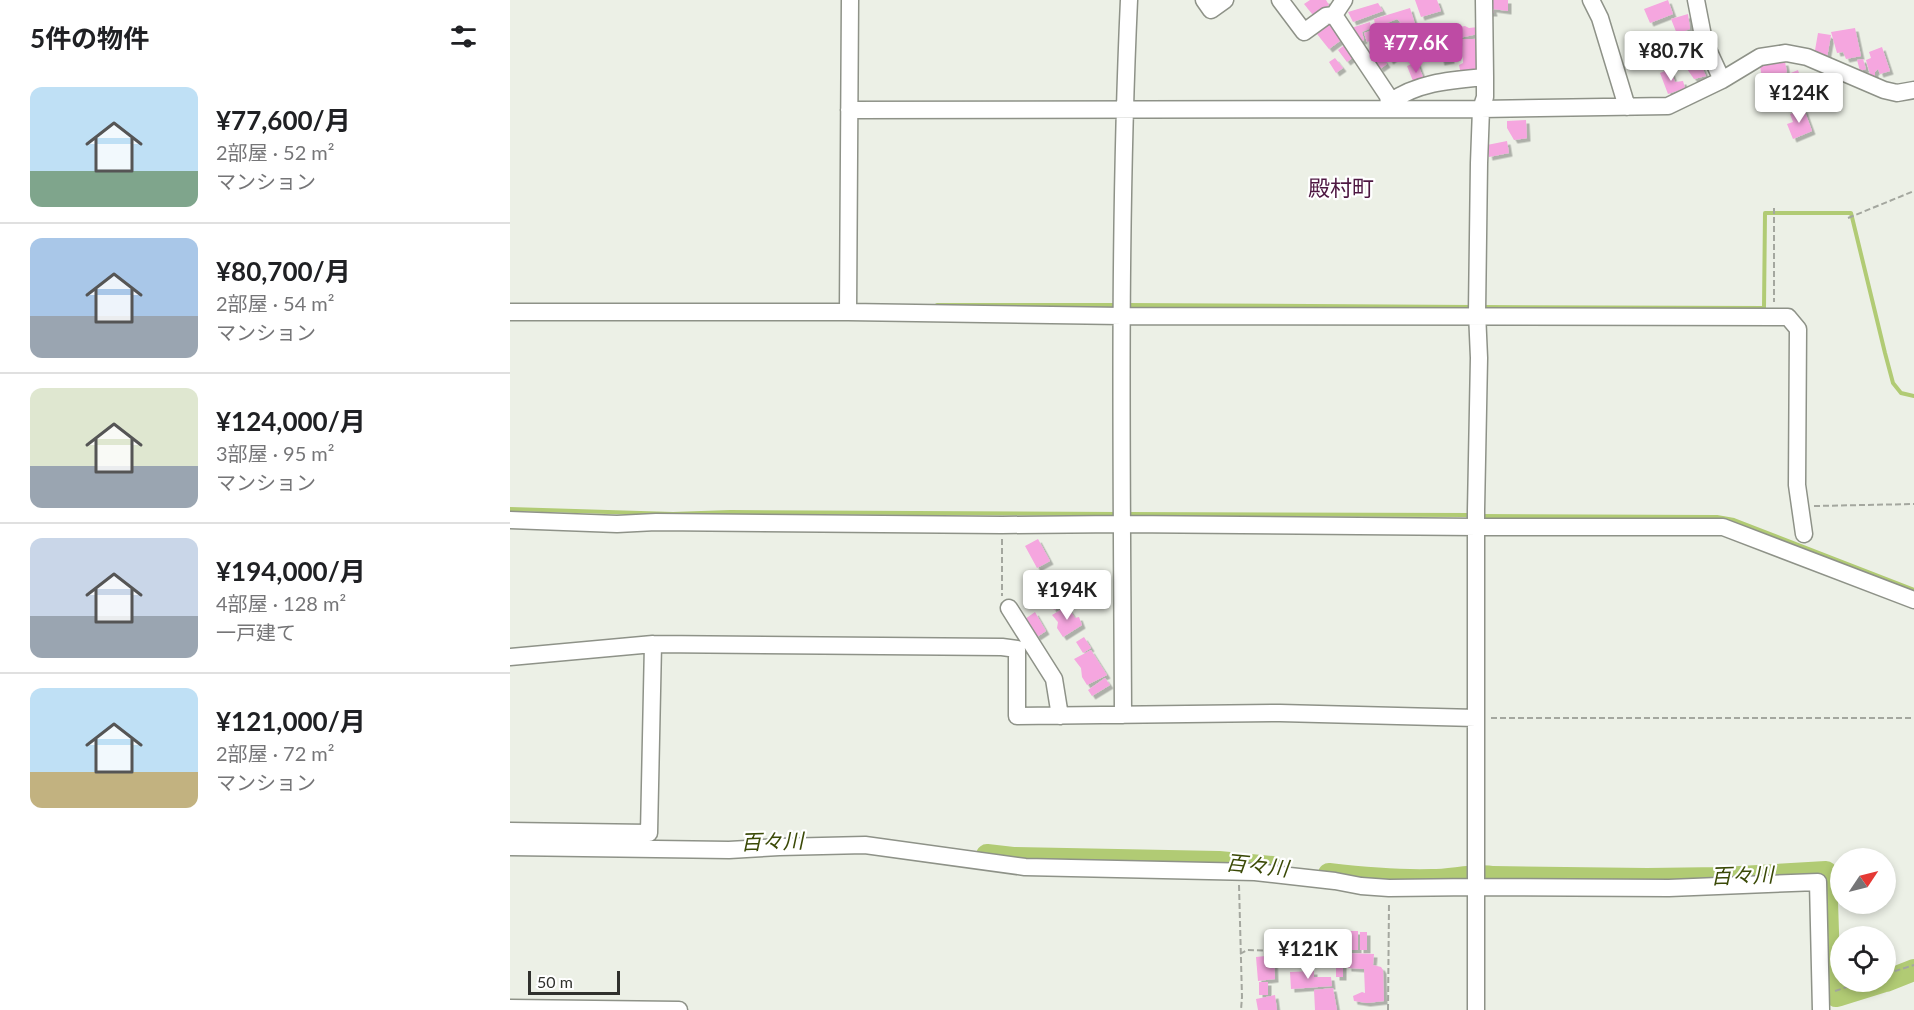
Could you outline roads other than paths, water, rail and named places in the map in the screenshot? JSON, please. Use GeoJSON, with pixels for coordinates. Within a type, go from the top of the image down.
{"type":"FeatureCollection","features":[{"type":"Feature","properties":{"kind":"street"},"geometry":{"type":"LineString","coordinates":[[848,307],[850,0]]}},
{"type":"Feature","properties":{"kind":"street"},"geometry":{"type":"LineString","coordinates":[[1123,715],[1122,309],[1124,110],[1129,0]]}},
{"type":"Feature","properties":{"kind":"street"},"geometry":{"type":"LineString","coordinates":[[1204,0],[1211,10],[1225,0]]}},
{"type":"Feature","properties":{"kind":"street"},"geometry":{"type":"LineString","coordinates":[[1280,0],[1304,32],[1326,16],[1334,15],[1344,0]]}},
{"type":"Feature","properties":{"kind":"street"},"geometry":{"type":"LineString","coordinates":[[1476,1010],[1479,358],[1477,310],[1481,109],[1485,97],[1484,0]]}},
{"type":"Feature","properties":{"kind":"street"},"geometry":{"type":"LineString","coordinates":[[1591,0],[1600,18],[1627,107]]}},
{"type":"Feature","properties":{"kind":"street"},"geometry":{"type":"LineString","coordinates":[[1696,0],[1704,41],[1722,80]]}},
{"type":"Feature","properties":{"kind":"street"},"geometry":{"type":"LineString","coordinates":[[1334,15],[1388,96],[1390,105]]}},
{"type":"Feature","properties":{"kind":"street"},"geometry":{"type":"LineString","coordinates":[[849,110],[1124,110],[1390,105],[1481,109],[1668,106],[1722,80],[1760,57],[1786,53],[1807,57],[1884,90],[1897,93],[1914,90]]}},
{"type":"Feature","properties":{"kind":"street"},"geometry":{"type":"LineString","coordinates":[[1390,105],[1408,92],[1430,84],[1485,77]]}},
{"type":"Feature","properties":{"kind":"street"},"geometry":{"type":"LineString","coordinates":[[510,312],[848,307],[1477,310],[1788,317],[1798,329],[1797,485],[1804,534]]}},
{"type":"Feature","properties":{"kind":"street"},"geometry":{"type":"LineString","coordinates":[[510,520],[616,524],[667,522],[1002,525],[1122,517],[1477,519],[1723,527],[1914,600]]}},
{"type":"Feature","properties":{"kind":"street"},"geometry":{"type":"LineString","coordinates":[[1006,606],[1024,646],[1054,679],[1060,716]]}},
{"type":"Feature","properties":{"kind":"street"},"geometry":{"type":"LineString","coordinates":[[510,657],[653,645],[1024,646]]}},
{"type":"Feature","properties":{"kind":"street"},"geometry":{"type":"LineString","coordinates":[[510,831],[649,833],[653,645]]}},
{"type":"Feature","properties":{"kind":"street"},"geometry":{"type":"LineString","coordinates":[[1024,646],[1017,716],[1280,713],[1476,718]]}},
{"type":"Feature","properties":{"kind":"street"},"geometry":{"type":"LineString","coordinates":[[510,848],[729,850],[865,845],[1025,867],[1255,872],[1389,888],[1475,880],[1669,888],[1818,882],[1821,1010]]}},
{"type":"Feature","properties":{"kind":"street"},"geometry":{"type":"LineString","coordinates":[[510,1008],[679,1010]]}},
{"type":"Feature","properties":{"kind":"waterway"},"geometry":{"type":"LineString","coordinates":[[1480,307],[1764,308],[1765,213],[1851,213],[1893,383],[1901,393],[1914,396]]}},
{"type":"Feature","properties":{"kind":"waterway"},"geometry":{"type":"LineString","coordinates":[[937,305],[1116,305]]}},
{"type":"Feature","properties":{"kind":"waterway"},"geometry":{"type":"LineString","coordinates":[[1126,305],[1473,307]]}},
{"type":"Feature","properties":{"kind":"waterway"},"geometry":{"type":"LineString","coordinates":[[510,509],[673,514],[730,512],[1118,514]]}},
{"type":"Feature","properties":{"kind":"waterway"},"geometry":{"type":"LineString","coordinates":[[1126,514],[1472,515]]}},
{"type":"Feature","properties":{"kind":"waterway"},"geometry":{"type":"LineString","coordinates":[[1480,516],[1717,517],[1734,520],[1914,590]]}},
{"type":"Feature","properties":{"kind":"waterway","name":"百々川"},"geometry":{"type":"LineString","coordinates":[[987,855],[1013,858],[1219,862],[1272,867]]}},
{"type":"Feature","properties":{"kind":"waterway","name":"百々川"},"geometry":{"type":"LineString","coordinates":[[1329,874],[1380,879],[1440,880],[1478,876],[1722,878],[1826,872],[1830,992]]}},
{"type":"Feature","properties":{"kind":"waterway","name":"百々川"},"geometry":{"type":"LineString","coordinates":[[1896,977],[1914,970]]}},
{"type":"Feature","properties":{"kind":"waterway","name":"百々川"},"geometry":{"type":"LineString","coordinates":[[1830,992],[1836,996],[1849,992]]}},
{"type":"Feature","properties":{"kind":"district","name":"殿村町"},"geometry":{"type":"Point","coordinates":[1341,188]}}]}
